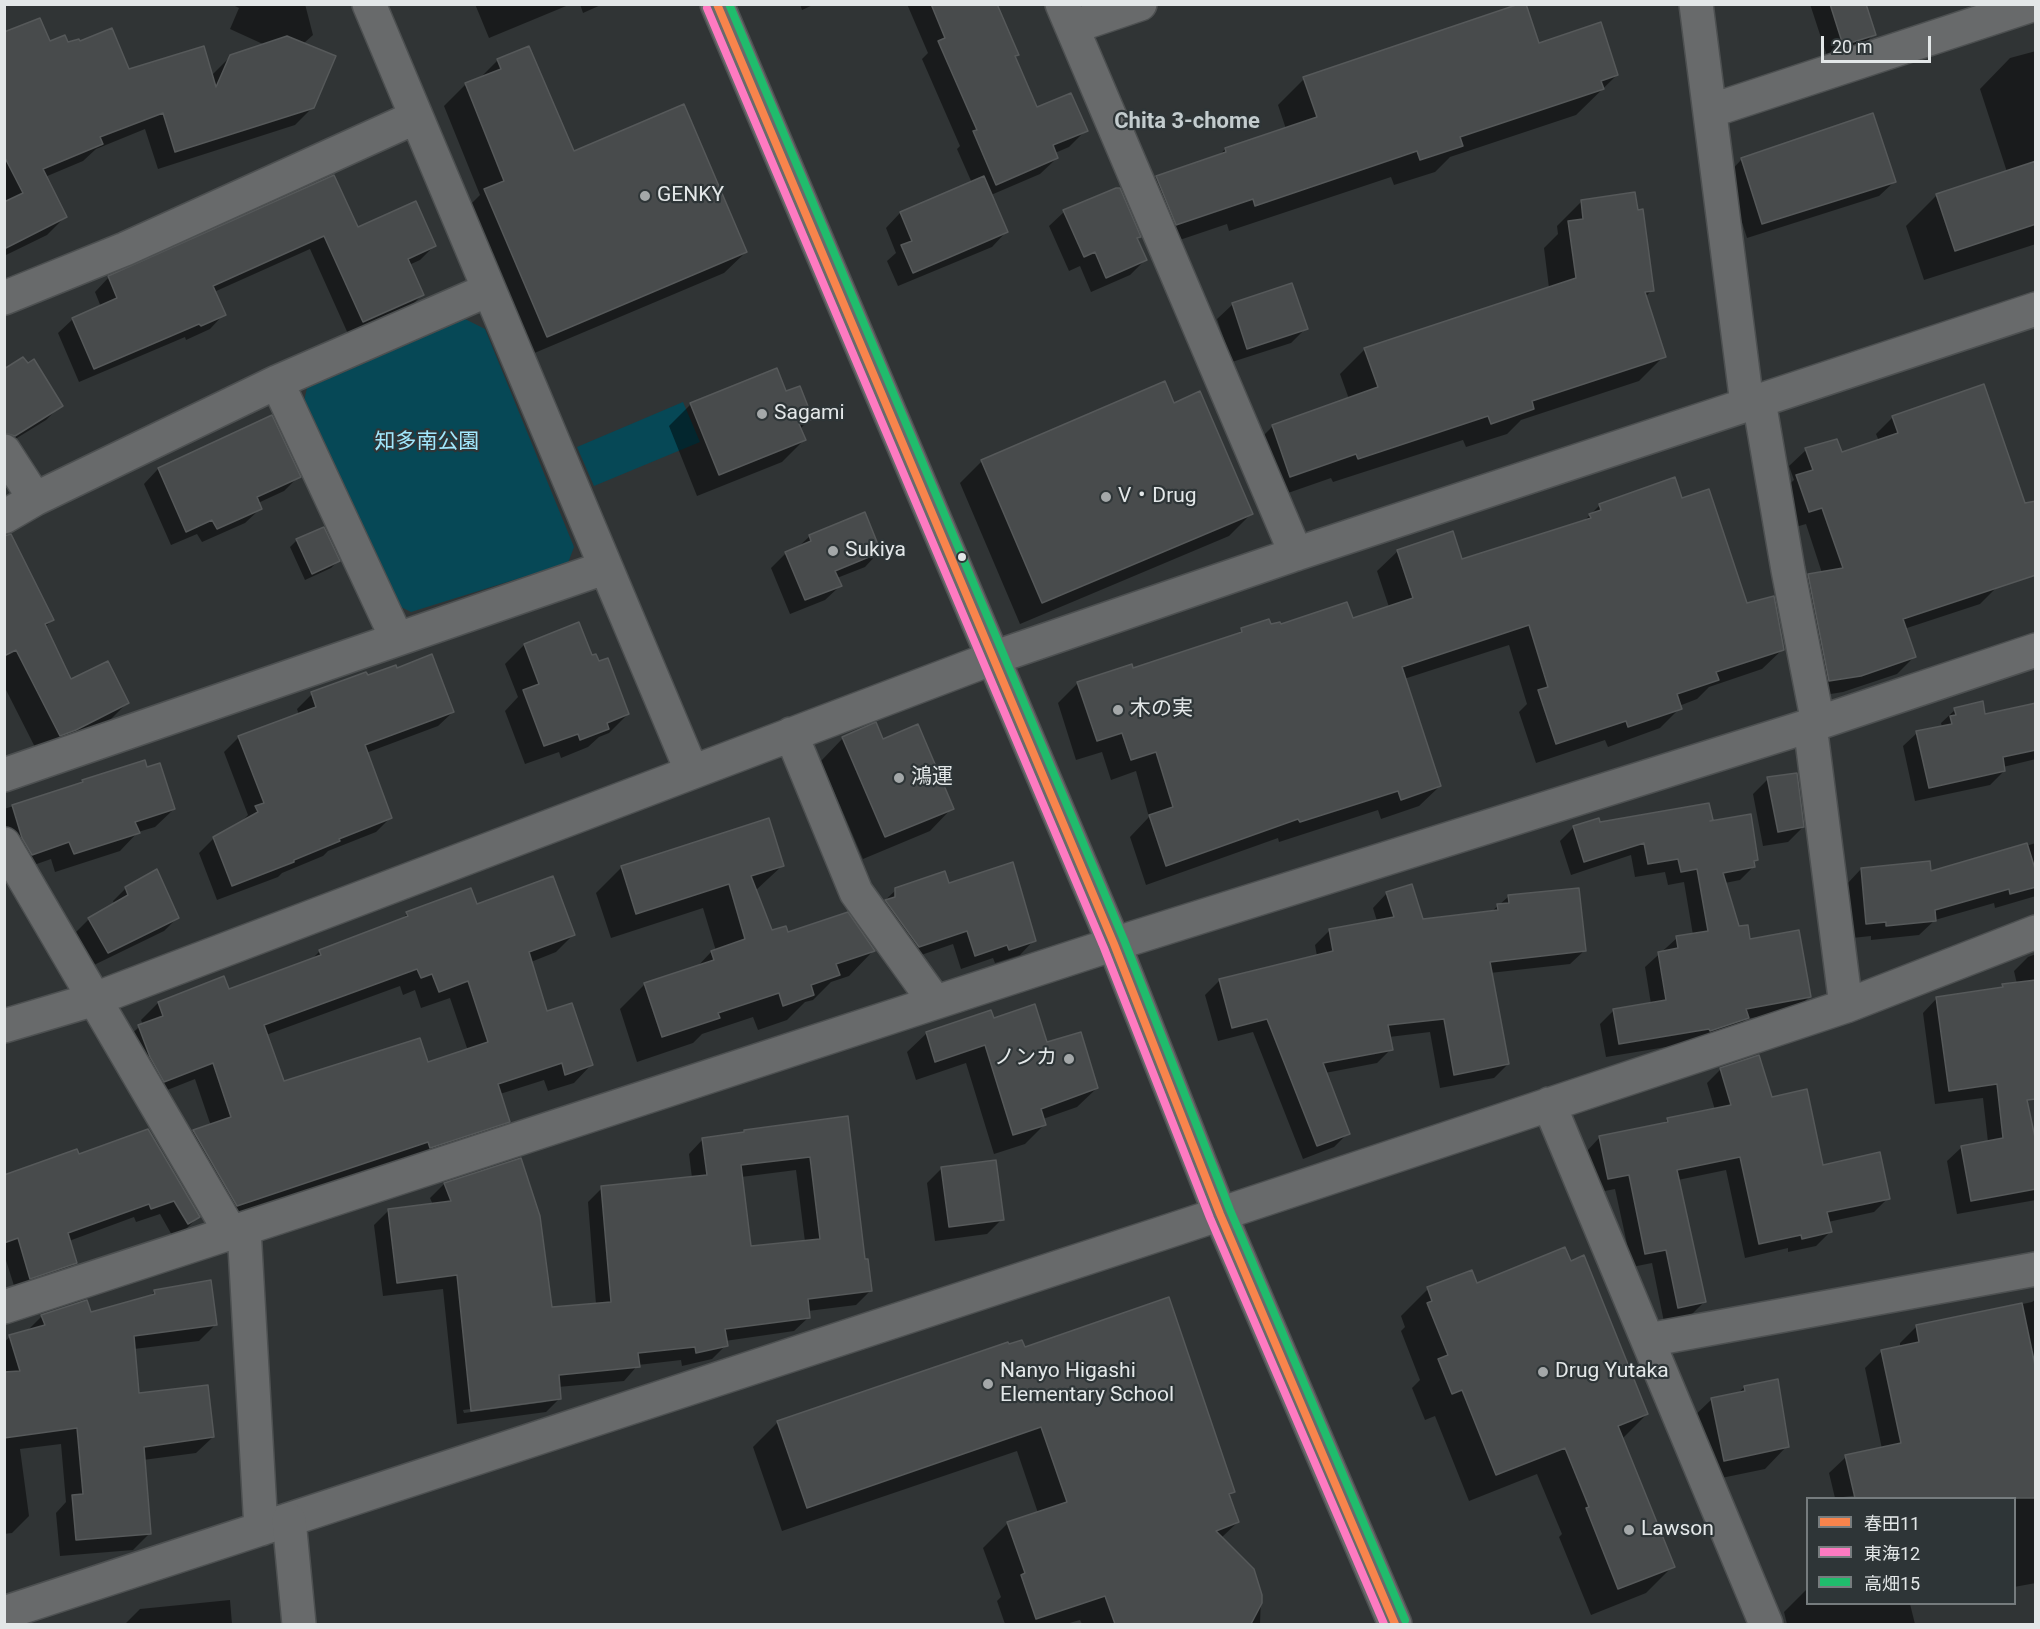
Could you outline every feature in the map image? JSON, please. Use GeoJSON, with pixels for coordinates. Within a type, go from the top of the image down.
{"type":"FeatureCollection","features":[{"type":"Feature","properties":{"kind":"street"},"geometry":{"type":"LineString","coordinates":[[369,4],[604,568],[692,772]]}},
{"type":"Feature","properties":{"kind":"street"},"geometry":{"type":"LineString","coordinates":[[717,4],[1114,944],[1220,1214],[1395,1624]]}},
{"type":"Feature","properties":{"kind":"street"},"geometry":{"type":"LineString","coordinates":[[1140,4],[1067,16],[1296,554]]}},
{"type":"Feature","properties":{"kind":"street"},"geometry":{"type":"LineString","coordinates":[[1696,4],[1753,402],[1788,570],[1814,724],[1846,1006]]}},
{"type":"Feature","properties":{"kind":"street"},"geometry":{"type":"LineString","coordinates":[[1710,111],[2036,4]]}},
{"type":"Feature","properties":{"kind":"street"},"geometry":{"type":"LineString","coordinates":[[4,298],[125,249],[416,117]]}},
{"type":"Feature","properties":{"kind":"street"},"geometry":{"type":"LineString","coordinates":[[4,517],[35,499],[277,382],[488,290]]}},
{"type":"Feature","properties":{"kind":"street"},"geometry":{"type":"LineString","coordinates":[[4,1026],[95,999],[993,658],[1296,554],[2036,309]]}},
{"type":"Feature","properties":{"kind":"street"},"geometry":{"type":"LineString","coordinates":[[277,382],[397,639]]}},
{"type":"Feature","properties":{"kind":"street"},"geometry":{"type":"LineString","coordinates":[[4,451],[35,499]]}},
{"type":"Feature","properties":{"kind":"street"},"geometry":{"type":"LineString","coordinates":[[4,775],[604,568]]}},
{"type":"Feature","properties":{"kind":"street"},"geometry":{"type":"LineString","coordinates":[[4,1307],[1114,944],[1814,724],[2036,650]]}},
{"type":"Feature","properties":{"kind":"street"},"geometry":{"type":"LineString","coordinates":[[791,734],[856,892],[935,1002]]}},
{"type":"Feature","properties":{"kind":"street"},"geometry":{"type":"LineString","coordinates":[[4,844],[95,999],[238,1231],[275,1524],[299,1624]]}},
{"type":"Feature","properties":{"kind":"street"},"geometry":{"type":"LineString","coordinates":[[4,1613],[1846,1006],[2036,932]]}},
{"type":"Feature","properties":{"kind":"street"},"geometry":{"type":"LineString","coordinates":[[1549,1104],[1766,1624]]}},
{"type":"Feature","properties":{"kind":"street"},"geometry":{"type":"LineString","coordinates":[[1648,1340],[2036,1269]]}},
{"type":"Feature","properties":{"kind":"green space","name":"知多南公園"},"geometry":{"type":"Polygon","coordinates":[[[465,319],[485,329],[574,547],[568,563],[411,612],[397,605],[303,405],[307,388],[465,319]]]}},
{"type":"Feature","properties":{"kind":"green space"},"geometry":{"type":"Polygon","coordinates":[[[683,402],[700,442],[594,486],[577,447],[683,402]]]}},
{"type":"Feature","properties":{"kind":"building"},"geometry":{"type":"Polygon","coordinates":[[[931,4],[997,4],[1019,55],[1015,56],[1037,107],[1071,93],[1088,131],[1053,145],[1058,158],[996,185],[973,131],[977,130],[938,41],[945,38],[931,4]]]}},
{"type":"Feature","properties":{"kind":"building"},"geometry":{"type":"Polygon","coordinates":[[[1519,4],[1526,4],[1539,43],[1601,22],[1618,75],[1601,81],[1604,89],[1460,137],[1463,146],[1420,160],[1417,151],[1255,206],[1253,199],[1176,225],[1156,176],[1226,152],[1225,148],[1317,117],[1303,77],[1519,4]]]}},
{"type":"Feature","properties":{"kind":"building"},"geometry":{"type":"Polygon","coordinates":[[[1830,4],[1866,4],[1876,35],[1843,45],[1830,4]]]}},
{"type":"Feature","properties":{"kind":"building"},"geometry":{"type":"Polygon","coordinates":[[[40,18],[50,41],[65,35],[68,42],[79,39],[80,41],[112,28],[129,69],[204,46],[216,87],[230,55],[287,36],[336,56],[314,108],[175,152],[163,113],[100,137],[103,144],[43,169],[67,217],[4,249],[4,202],[23,193],[4,156],[4,32],[40,18]]]}},
{"type":"Feature","properties":{"kind":"building"},"geometry":{"type":"Polygon","coordinates":[[[529,46],[574,151],[684,104],[747,252],[547,337],[484,189],[504,181],[465,83],[501,69],[497,59],[529,46]]]}},
{"type":"Feature","properties":{"kind":"building"},"geometry":{"type":"Polygon","coordinates":[[[1873,113],[1896,182],[1762,224],[1741,158],[1873,113]]]}},
{"type":"Feature","properties":{"kind":"building"},"geometry":{"type":"Polygon","coordinates":[[[2036,161],[2036,224],[1955,251],[1936,194],[2036,161]]]}},
{"type":"Feature","properties":{"kind":"building"},"geometry":{"type":"Polygon","coordinates":[[[334,175],[358,227],[416,201],[436,246],[408,259],[424,295],[363,322],[324,236],[213,286],[226,315],[201,326],[199,324],[94,369],[72,318],[117,298],[108,276],[334,175]]]}},
{"type":"Feature","properties":{"kind":"building"},"geometry":{"type":"Polygon","coordinates":[[[984,176],[1008,232],[913,273],[901,245],[912,241],[900,212],[984,176]]]}},
{"type":"Feature","properties":{"kind":"building"},"geometry":{"type":"Polygon","coordinates":[[[1120,188],[1141,237],[1137,238],[1147,260],[1106,278],[1095,252],[1084,257],[1063,210],[1120,188]]]}},
{"type":"Feature","properties":{"kind":"building"},"geometry":{"type":"Polygon","coordinates":[[[1635,192],[1638,210],[1643,209],[1654,291],[1645,292],[1666,357],[1532,401],[1534,409],[1491,424],[1488,416],[1358,459],[1356,454],[1290,477],[1272,425],[1378,387],[1364,348],[1576,278],[1568,221],[1583,219],[1581,200],[1635,192]]]}},
{"type":"Feature","properties":{"kind":"building"},"geometry":{"type":"Polygon","coordinates":[[[1292,283],[1308,329],[1247,349],[1232,303],[1292,283]]]}},
{"type":"Feature","properties":{"kind":"building"},"geometry":{"type":"Polygon","coordinates":[[[23,357],[28,363],[34,359],[63,406],[15,436],[4,433],[4,369],[23,357]]]}},
{"type":"Feature","properties":{"kind":"building"},"geometry":{"type":"Polygon","coordinates":[[[777,368],[786,391],[800,386],[813,419],[799,424],[806,440],[719,475],[690,403],[777,368]]]}},
{"type":"Feature","properties":{"kind":"building"},"geometry":{"type":"Polygon","coordinates":[[[1165,381],[1174,403],[1200,391],[1253,514],[1042,603],[981,460],[1165,381]]]}},
{"type":"Feature","properties":{"kind":"building"},"geometry":{"type":"Polygon","coordinates":[[[1984,384],[2025,503],[2036,501],[2036,575],[1903,619],[1916,657],[1861,676],[1829,681],[1808,574],[1843,568],[1822,508],[1809,512],[1796,475],[1813,470],[1805,448],[1837,439],[1842,452],[1898,433],[1892,416],[1984,384]]]}},
{"type":"Feature","properties":{"kind":"building"},"geometry":{"type":"Polygon","coordinates":[[[272,415],[301,477],[257,497],[262,509],[217,529],[212,520],[186,532],[158,468],[272,415]]]}},
{"type":"Feature","properties":{"kind":"building"},"geometry":{"type":"Polygon","coordinates":[[[1675,477],[1682,498],[1709,489],[1747,603],[1774,596],[1784,650],[1716,672],[1719,680],[1677,694],[1682,709],[1628,727],[1626,721],[1556,744],[1538,690],[1548,687],[1529,625],[1402,667],[1441,786],[1401,800],[1398,791],[1300,822],[1298,819],[1166,866],[1149,815],[1173,807],[1156,752],[1131,760],[1122,733],[1097,741],[1077,682],[1132,664],[1133,668],[1242,632],[1241,628],[1269,619],[1271,624],[1280,622],[1281,624],[1347,602],[1353,618],[1413,598],[1397,550],[1453,531],[1462,559],[1591,518],[1589,514],[1601,510],[1599,504],[1675,477]]]}},
{"type":"Feature","properties":{"kind":"building"},"geometry":{"type":"Polygon","coordinates":[[[865,512],[881,552],[835,571],[842,586],[805,600],[785,552],[811,541],[809,535],[865,512]]]}},
{"type":"Feature","properties":{"kind":"building"},"geometry":{"type":"Polygon","coordinates":[[[324,527],[340,561],[312,574],[296,539],[324,527]]]}},
{"type":"Feature","properties":{"kind":"building"},"geometry":{"type":"Polygon","coordinates":[[[11,534],[54,620],[45,624],[71,679],[108,661],[129,703],[60,736],[16,650],[4,656],[4,536],[11,534]]]}},
{"type":"Feature","properties":{"kind":"building"},"geometry":{"type":"Polygon","coordinates":[[[579,622],[592,655],[596,654],[599,661],[608,658],[629,714],[607,723],[609,729],[580,740],[578,734],[544,746],[523,690],[539,684],[524,644],[579,622]]]}},
{"type":"Feature","properties":{"kind":"building"},"geometry":{"type":"Polygon","coordinates":[[[432,654],[454,712],[365,745],[392,818],[339,839],[340,841],[294,860],[294,862],[232,886],[213,837],[258,812],[255,806],[264,803],[238,736],[316,707],[311,692],[366,672],[368,675],[396,665],[397,668],[432,654]]]}},
{"type":"Feature","properties":{"kind":"building"},"geometry":{"type":"Polygon","coordinates":[[[1983,701],[1985,714],[2036,703],[2036,750],[2003,757],[2005,771],[1929,788],[1916,731],[1952,724],[1950,716],[1956,715],[1954,708],[1983,701]]]}},
{"type":"Feature","properties":{"kind":"building"},"geometry":{"type":"Polygon","coordinates":[[[876,722],[883,739],[918,724],[954,809],[885,837],[842,737],[876,722]]]}},
{"type":"Feature","properties":{"kind":"building"},"geometry":{"type":"Polygon","coordinates":[[[145,760],[147,767],[160,763],[175,809],[135,822],[140,833],[74,854],[69,842],[32,855],[22,838],[12,805],[145,760]]]}},
{"type":"Feature","properties":{"kind":"building"},"geometry":{"type":"Polygon","coordinates":[[[1797,773],[1804,827],[1778,832],[1767,777],[1797,773]]]}},
{"type":"Feature","properties":{"kind":"building"},"geometry":{"type":"Polygon","coordinates":[[[1709,803],[1713,820],[1710,821],[1751,814],[1758,860],[1754,861],[1755,867],[1723,873],[1739,926],[1748,925],[1750,939],[1799,930],[1811,997],[1746,1009],[1749,1018],[1710,1031],[1709,1029],[1619,1044],[1613,1009],[1666,1000],[1658,952],[1678,948],[1676,936],[1708,931],[1697,869],[1681,872],[1678,859],[1648,864],[1644,843],[1584,862],[1573,826],[1599,818],[1600,822],[1709,803]]]}},
{"type":"Feature","properties":{"kind":"building"},"geometry":{"type":"Polygon","coordinates":[[[769,818],[784,866],[751,876],[772,930],[786,926],[788,932],[848,912],[875,951],[836,964],[840,975],[811,985],[814,995],[783,1006],[779,993],[718,1013],[720,1018],[662,1037],[644,983],[714,960],[711,951],[745,939],[729,884],[636,914],[621,866],[769,818]]]}},
{"type":"Feature","properties":{"kind":"building"},"geometry":{"type":"Polygon","coordinates":[[[2027,843],[2036,872],[2036,887],[2010,894],[2009,889],[1935,910],[1936,921],[1886,926],[1886,922],[1866,924],[1861,868],[1930,861],[1931,871],[2027,843]]]}},
{"type":"Feature","properties":{"kind":"building"},"geometry":{"type":"Polygon","coordinates":[[[1013,862],[1036,941],[1009,950],[1007,945],[975,956],[967,931],[919,947],[885,900],[895,897],[895,888],[945,871],[949,883],[1013,862]]]}},
{"type":"Feature","properties":{"kind":"building"},"geometry":{"type":"Polygon","coordinates":[[[157,869],[179,918],[108,953],[88,918],[128,895],[125,887],[157,869]]]}},
{"type":"Feature","properties":{"kind":"building"},"geometry":{"type":"Polygon","coordinates":[[[553,876],[575,935],[529,952],[547,1011],[572,1003],[593,1065],[565,1075],[562,1063],[498,1084],[510,1122],[430,1148],[428,1142],[237,1206],[193,1130],[231,1117],[213,1063],[164,1082],[150,1057],[138,1025],[163,1016],[158,1002],[224,976],[229,989],[321,955],[319,950],[408,916],[406,912],[471,888],[477,904],[553,876]],[[417,969],[264,1025],[284,1081],[420,1038],[428,1062],[488,1042],[468,981],[439,992],[432,974],[421,978],[417,969]]]}},
{"type":"Feature","properties":{"kind":"building"},"geometry":{"type":"Polygon","coordinates":[[[1412,884],[1423,919],[1498,910],[1497,904],[1509,903],[1508,895],[1579,888],[1586,951],[1490,962],[1509,1064],[1454,1075],[1444,1019],[1388,1025],[1393,1050],[1323,1063],[1350,1134],[1317,1146],[1267,1019],[1232,1028],[1219,979],[1333,951],[1329,929],[1394,917],[1386,892],[1412,884]]]}},
{"type":"Feature","properties":{"kind":"building"},"geometry":{"type":"Polygon","coordinates":[[[2036,980],[2036,1099],[2027,1100],[2036,1142],[2036,1189],[1971,1201],[1961,1146],[2003,1138],[1997,1084],[1949,1091],[1936,997],[2036,980]]]}},
{"type":"Feature","properties":{"kind":"building"},"geometry":{"type":"Polygon","coordinates":[[[1035,1004],[1047,1042],[1081,1032],[1098,1088],[1041,1109],[1046,1125],[1013,1135],[985,1045],[935,1062],[926,1032],[991,1010],[994,1018],[1035,1004]]]}},
{"type":"Feature","properties":{"kind":"building"},"geometry":{"type":"Polygon","coordinates":[[[1759,1055],[1772,1097],[1807,1089],[1823,1165],[1880,1152],[1890,1199],[1827,1212],[1832,1232],[1802,1239],[1801,1235],[1759,1244],[1740,1157],[1677,1170],[1706,1302],[1678,1308],[1666,1250],[1645,1254],[1629,1175],[1608,1179],[1599,1136],[1668,1122],[1667,1118],[1731,1105],[1720,1068],[1759,1055]]]}},
{"type":"Feature","properties":{"kind":"building"},"geometry":{"type":"Polygon","coordinates":[[[848,1116],[865,1259],[868,1259],[872,1291],[808,1299],[810,1318],[725,1329],[728,1346],[696,1353],[695,1347],[638,1353],[640,1367],[559,1375],[561,1399],[471,1411],[457,1275],[397,1283],[388,1209],[451,1201],[444,1183],[521,1158],[540,1216],[552,1307],[611,1302],[601,1186],[707,1175],[702,1138],[744,1132],[744,1130],[848,1116]],[[810,1157],[741,1165],[751,1246],[820,1239],[810,1157]]]}},
{"type":"Feature","properties":{"kind":"building"},"geometry":{"type":"Polygon","coordinates":[[[148,1129],[200,1217],[188,1224],[174,1201],[151,1209],[149,1204],[68,1233],[77,1263],[30,1279],[18,1238],[4,1243],[4,1175],[77,1149],[79,1154],[148,1129]]]}},
{"type":"Feature","properties":{"kind":"building"},"geometry":{"type":"Polygon","coordinates":[[[996,1160],[1004,1220],[949,1227],[941,1167],[996,1160]]]}},
{"type":"Feature","properties":{"kind":"building","name":"Drug Yutaka"},"geometry":{"type":"Polygon","coordinates":[[[1565,1247],[1571,1261],[1584,1255],[1648,1414],[1618,1426],[1675,1567],[1618,1589],[1565,1448],[1496,1475],[1462,1390],[1452,1394],[1438,1359],[1448,1355],[1427,1303],[1432,1301],[1427,1287],[1472,1270],[1477,1283],[1565,1247]]]}},
{"type":"Feature","properties":{"kind":"building"},"geometry":{"type":"Polygon","coordinates":[[[211,1280],[217,1325],[134,1336],[139,1393],[208,1385],[214,1437],[144,1447],[151,1534],[76,1540],[72,1495],[83,1494],[77,1428],[4,1438],[4,1372],[20,1371],[9,1335],[45,1325],[41,1315],[87,1300],[91,1312],[155,1294],[154,1290],[211,1280]]]}},
{"type":"Feature","properties":{"kind":"building"},"geometry":{"type":"Polygon","coordinates":[[[1169,1297],[1235,1492],[1229,1494],[1239,1522],[1216,1531],[1254,1569],[1262,1595],[1262,1603],[1251,1624],[1115,1624],[1105,1596],[1036,1619],[1021,1575],[1025,1573],[1007,1522],[1067,1502],[1041,1427],[807,1508],[777,1421],[1008,1342],[1009,1344],[1022,1340],[1025,1347],[1169,1297]]]}},
{"type":"Feature","properties":{"kind":"building"},"geometry":{"type":"Polygon","coordinates":[[[2022,1303],[2036,1370],[2036,1498],[1855,1497],[1845,1455],[1901,1443],[1881,1350],[1919,1342],[1916,1325],[2022,1303]]]}},
{"type":"Feature","properties":{"kind":"building"},"geometry":{"type":"Polygon","coordinates":[[[1778,1379],[1789,1447],[1724,1461],[1711,1398],[1745,1391],[1744,1386],[1778,1379]]]}},
{"type":"Feature","properties":{"kind":"transit line","name":"春田11"},"geometry":{"type":"LineString","coordinates":[[717,4],[1114,944],[1220,1214],[1395,1624]]}},
{"type":"Feature","properties":{"kind":"transit line","name":"高畑15"},"geometry":{"type":"LineString","coordinates":[[729,4],[1124,940],[1230,1210],[1405,1620]]}},
{"type":"Feature","properties":{"kind":"transit line","name":"東海12"},"geometry":{"type":"LineString","coordinates":[[707,8],[1104,948],[1210,1218],[1384,1624]]}},
{"type":"Feature","properties":{"kind":"place","name":"GENKY"},"geometry":{"type":"Point","coordinates":[645,196]}},
{"type":"Feature","properties":{"kind":"place","name":"Sagami"},"geometry":{"type":"Point","coordinates":[762,414]}},
{"type":"Feature","properties":{"kind":"place","name":"V・Drug"},"geometry":{"type":"Point","coordinates":[1106,497]}},
{"type":"Feature","properties":{"kind":"place","name":"Sukiya"},"geometry":{"type":"Point","coordinates":[833,551]}},
{"type":"Feature","properties":{"kind":"place","name":"木の実"},"geometry":{"type":"Point","coordinates":[1118,710]}},
{"type":"Feature","properties":{"kind":"place","name":"鴻運"},"geometry":{"type":"Point","coordinates":[899,778]}},
{"type":"Feature","properties":{"kind":"place","name":"ノンカ"},"geometry":{"type":"Point","coordinates":[1069,1059]}},
{"type":"Feature","properties":{"kind":"place","name":"Drug Yutaka"},"geometry":{"type":"Point","coordinates":[1543,1372]}},
{"type":"Feature","properties":{"kind":"place","name":"Nanyo Higashi Elementary School"},"geometry":{"type":"Point","coordinates":[988,1384]}},
{"type":"Feature","properties":{"kind":"place","name":"Lawson"},"geometry":{"type":"Point","coordinates":[1629,1530]}},
{"type":"Feature","properties":{"kind":"district","name":"Chita 3-chome"},"geometry":{"type":"Point","coordinates":[1187,122]}}]}
